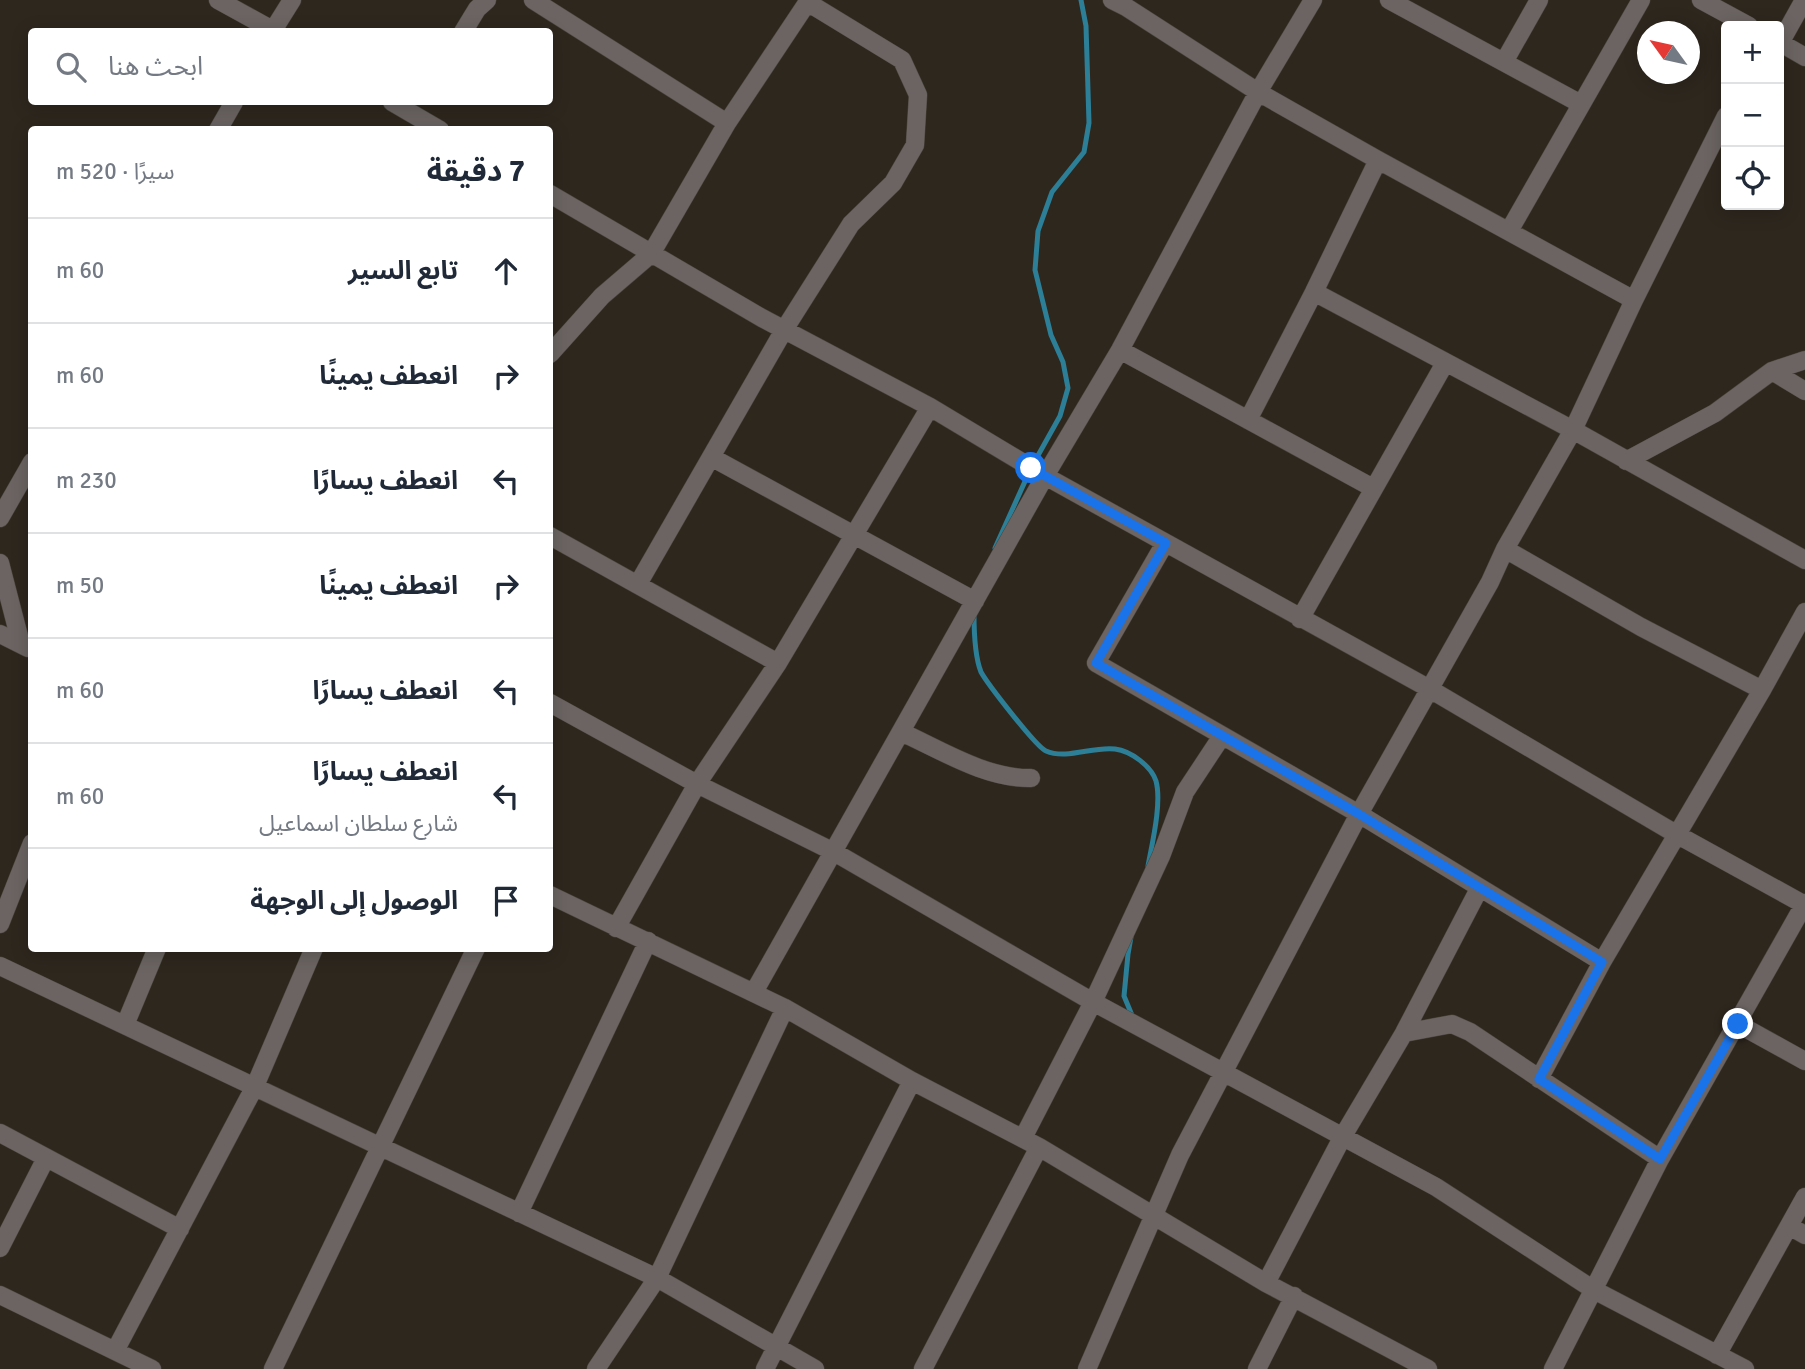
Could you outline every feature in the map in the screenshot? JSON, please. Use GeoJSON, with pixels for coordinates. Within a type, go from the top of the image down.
{"type":"FeatureCollection","features":[{"type":"Feature","properties":{"kind":"street"},"geometry":{"type":"LineString","coordinates":[[218,0],[269,28]]}},
{"type":"Feature","properties":{"kind":"street"},"geometry":{"type":"LineString","coordinates":[[276,28],[292,0]]}},
{"type":"Feature","properties":{"kind":"street"},"geometry":{"type":"LineString","coordinates":[[465,28],[477,9],[487,0]]}},
{"type":"Feature","properties":{"kind":"street"},"geometry":{"type":"LineString","coordinates":[[533,0],[727,123]]}},
{"type":"Feature","properties":{"kind":"street"},"geometry":{"type":"LineString","coordinates":[[754,992],[1045,476],[1120,351],[1258,92],[1313,0]]}},
{"type":"Feature","properties":{"kind":"street"},"geometry":{"type":"LineString","coordinates":[[1389,0],[1581,104]]}},
{"type":"Feature","properties":{"kind":"street"},"geometry":{"type":"LineString","coordinates":[[1503,62],[1539,0]]}},
{"type":"Feature","properties":{"kind":"street"},"geometry":{"type":"LineString","coordinates":[[1509,231],[1641,0]]}},
{"type":"Feature","properties":{"kind":"street"},"geometry":{"type":"LineString","coordinates":[[1701,0],[1740,21]]}},
{"type":"Feature","properties":{"kind":"street"},"geometry":{"type":"LineString","coordinates":[[1784,35],[1804,0]]}},
{"type":"Feature","properties":{"kind":"street"},"geometry":{"type":"LineString","coordinates":[[553,351],[602,296],[652,254],[727,123],[808,1],[902,60],[918,95],[915,145],[893,183],[851,223],[784,330],[638,584]]}},
{"type":"Feature","properties":{"kind":"street"},"geometry":{"type":"LineString","coordinates":[[1123,2],[1258,92],[1634,300]]}},
{"type":"Feature","properties":{"kind":"street"},"geometry":{"type":"LineString","coordinates":[[1784,46],[1805,57]]}},
{"type":"Feature","properties":{"kind":"street"},"geometry":{"type":"LineString","coordinates":[[220,126],[232,105]]}},
{"type":"Feature","properties":{"kind":"street"},"geometry":{"type":"LineString","coordinates":[[415,107],[436,126]]}},
{"type":"Feature","properties":{"kind":"street"},"geometry":{"type":"LineString","coordinates":[[1087,1369],[1180,1155],[1359,814],[1573,430],[1721,126]]}},
{"type":"Feature","properties":{"kind":"street"},"geometry":{"type":"LineString","coordinates":[[1248,420],[1378,160]]}},
{"type":"Feature","properties":{"kind":"street"},"geometry":{"type":"LineString","coordinates":[[553,196],[784,330],[930,407],[1045,476],[1428,688],[1676,834],[1805,904],[1660,1159],[1553,1369]]}},
{"type":"Feature","properties":{"kind":"street"},"geometry":{"type":"LineString","coordinates":[[1314,292],[1573,430],[1805,560]]}},
{"type":"Feature","properties":{"kind":"street"},"geometry":{"type":"LineString","coordinates":[[1120,351],[1373,488]]}},
{"type":"Feature","properties":{"kind":"street"},"geometry":{"type":"LineString","coordinates":[[1626,461],[1715,413],[1772,371],[1805,360]]}},
{"type":"Feature","properties":{"kind":"street"},"geometry":{"type":"LineString","coordinates":[[1300,619],[1445,363]]}},
{"type":"Feature","properties":{"kind":"street"},"geometry":{"type":"LineString","coordinates":[[1772,371],[1805,391]]}},
{"type":"Feature","properties":{"kind":"street"},"geometry":{"type":"LineString","coordinates":[[616,928],[697,784],[778,663],[930,407]]}},
{"type":"Feature","properties":{"kind":"street"},"geometry":{"type":"LineString","coordinates":[[710,457],[975,601]]}},
{"type":"Feature","properties":{"kind":"street"},"geometry":{"type":"LineString","coordinates":[[0,518],[28,469]]}},
{"type":"Feature","properties":{"kind":"street"},"geometry":{"type":"LineString","coordinates":[[553,538],[778,663]]}},
{"type":"Feature","properties":{"kind":"street"},"geometry":{"type":"LineString","coordinates":[[1166,543],[1096,663],[1359,814],[1602,962]]}},
{"type":"Feature","properties":{"kind":"street"},"geometry":{"type":"LineString","coordinates":[[1505,549],[1640,627],[1762,690]]}},
{"type":"Feature","properties":{"kind":"street"},"geometry":{"type":"LineString","coordinates":[[0,563],[26,647]]}},
{"type":"Feature","properties":{"kind":"street"},"geometry":{"type":"LineString","coordinates":[[1539,1079],[1602,962],[1805,612]]}},
{"type":"Feature","properties":{"kind":"street"},"geometry":{"type":"LineString","coordinates":[[0,634],[26,647]]}},
{"type":"Feature","properties":{"kind":"street"},"geometry":{"type":"LineString","coordinates":[[553,705],[697,784],[834,852],[1093,1002],[1436,1186],[1594,1290],[1745,1369]]}},
{"type":"Feature","properties":{"kind":"street"},"geometry":{"type":"LineString","coordinates":[[901,732],[995,773],[1031,778]]}},
{"type":"Feature","properties":{"kind":"street"},"geometry":{"type":"LineString","coordinates":[[1023,1138],[1093,1002],[1161,856],[1185,792],[1222,736]]}},
{"type":"Feature","properties":{"kind":"street"},"geometry":{"type":"LineString","coordinates":[[0,924],[28,853]]}},
{"type":"Feature","properties":{"kind":"street"},"geometry":{"type":"LineString","coordinates":[[1266,1283],[1343,1136],[1404,1033],[1479,889]]}},
{"type":"Feature","properties":{"kind":"street"},"geometry":{"type":"LineString","coordinates":[[553,896],[785,1008],[912,1081],[1040,1147],[1266,1283],[1419,1367]]}},
{"type":"Feature","properties":{"kind":"street"},"geometry":{"type":"LineString","coordinates":[[519,1213],[648,941]]}},
{"type":"Feature","properties":{"kind":"street"},"geometry":{"type":"LineString","coordinates":[[125,1025],[155,952]]}},
{"type":"Feature","properties":{"kind":"street"},"geometry":{"type":"LineString","coordinates":[[116,1351],[255,1086],[312,952]]}},
{"type":"Feature","properties":{"kind":"street"},"geometry":{"type":"LineString","coordinates":[[273,1369],[474,952]]}},
{"type":"Feature","properties":{"kind":"street"},"geometry":{"type":"LineString","coordinates":[[0,966],[657,1278],[816,1369]]}},
{"type":"Feature","properties":{"kind":"street"},"geometry":{"type":"LineString","coordinates":[[596,1369],[657,1278],[785,1008]]}},
{"type":"Feature","properties":{"kind":"street"},"geometry":{"type":"LineString","coordinates":[[1404,1033],[1452,1024],[1485,1041],[1660,1159]]}},
{"type":"Feature","properties":{"kind":"street"},"geometry":{"type":"LineString","coordinates":[[1738,1024],[1805,1061]]}},
{"type":"Feature","properties":{"kind":"street"},"geometry":{"type":"LineString","coordinates":[[765,1369],[912,1081]]}},
{"type":"Feature","properties":{"kind":"street"},"geometry":{"type":"LineString","coordinates":[[0,1133],[180,1229]]}},
{"type":"Feature","properties":{"kind":"street"},"geometry":{"type":"LineString","coordinates":[[923,1369],[1040,1147]]}},
{"type":"Feature","properties":{"kind":"street"},"geometry":{"type":"LineString","coordinates":[[0,1248],[46,1158]]}},
{"type":"Feature","properties":{"kind":"street"},"geometry":{"type":"LineString","coordinates":[[1717,1354],[1797,1231],[1805,1197]]}},
{"type":"Feature","properties":{"kind":"street"},"geometry":{"type":"LineString","coordinates":[[0,1295],[152,1369]]}},
{"type":"Feature","properties":{"kind":"street"},"geometry":{"type":"LineString","coordinates":[[1257,1369],[1294,1296]]}},
{"type":"Feature","properties":{"kind":"waterway"},"geometry":{"type":"LineString","coordinates":[[995,548],[1031,468],[1060,416],[1068,388],[1063,362],[1051,335],[1035,270],[1038,231],[1052,192],[1084,152],[1089,123],[1086,26],[1081,0]]}},
{"type":"Feature","properties":{"kind":"waterway"},"geometry":{"type":"LineString","coordinates":[[974,614],[976,651],[981,672],[1041,747],[1046,751],[1063,754],[1098,749],[1121,750],[1134,756],[1150,770],[1156,781],[1158,800],[1148,866]]}},
{"type":"Feature","properties":{"kind":"waterway"},"geometry":{"type":"LineString","coordinates":[[1131,937],[1124,996],[1134,1020]]}},
{"type":"Feature","properties":{"kind":"route"},"geometry":{"type":"LineString","coordinates":[[1031,468],[1166,543],[1096,663],[1359,814],[1602,962],[1539,1079],[1660,1159],[1738,1024]]}}]}
